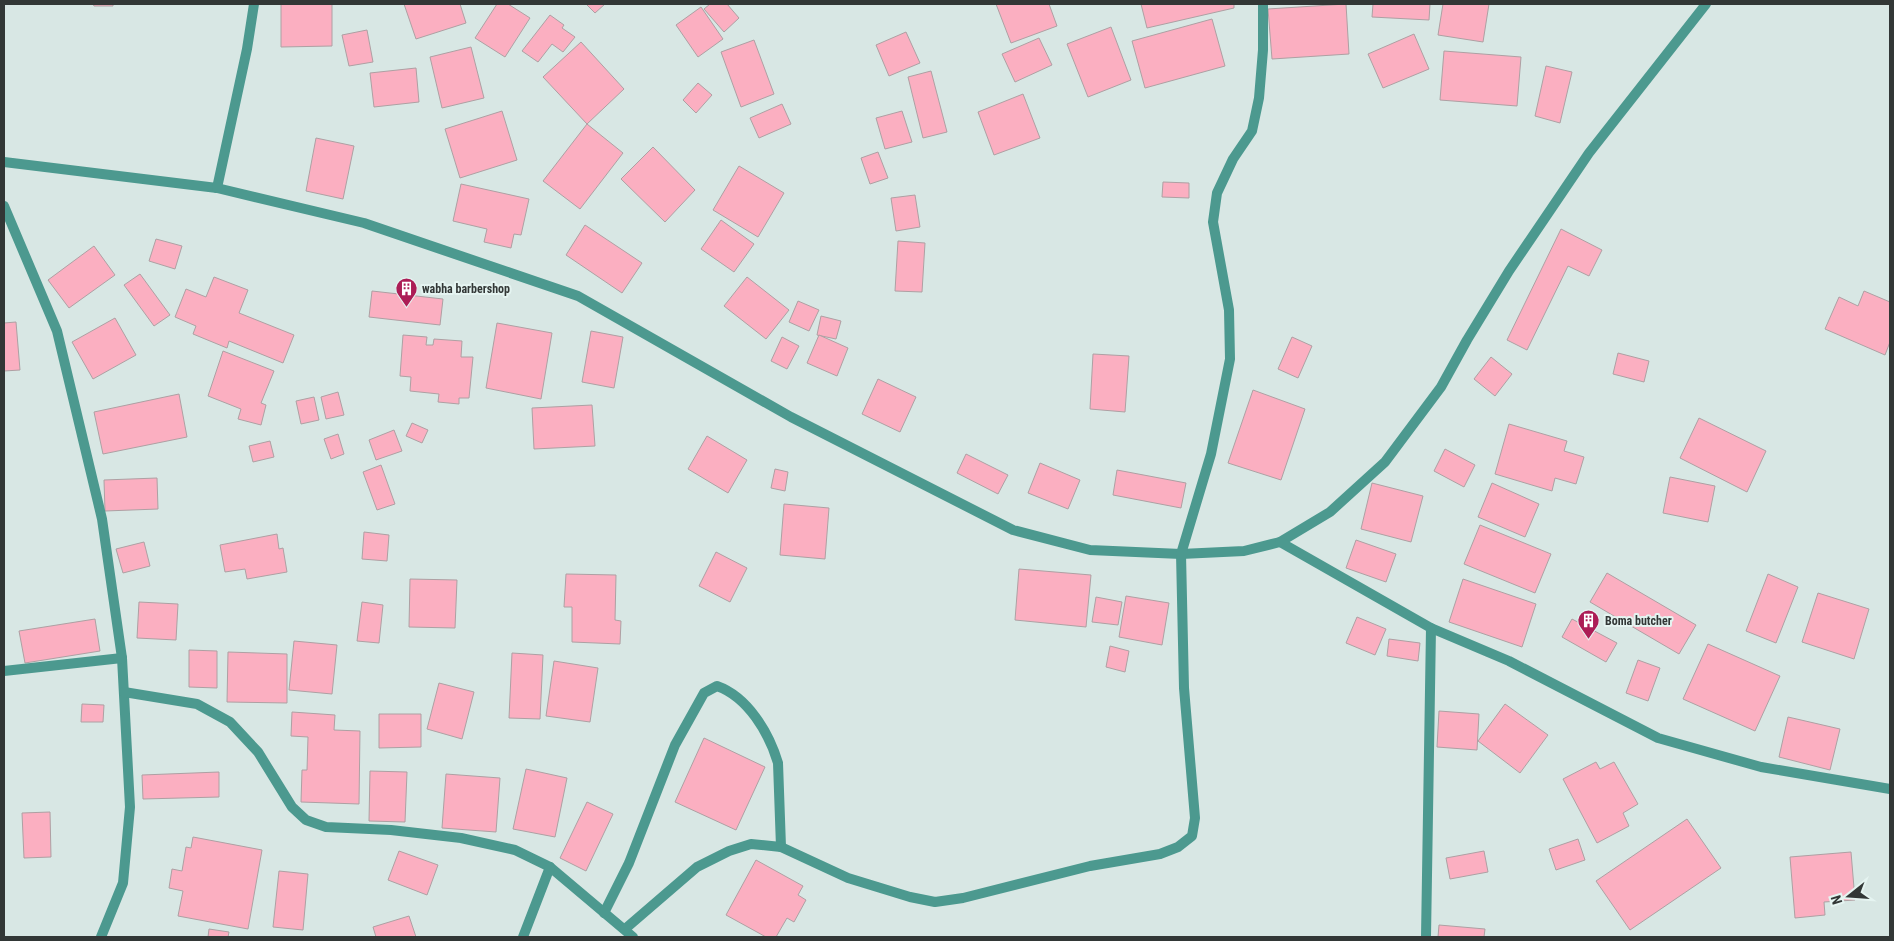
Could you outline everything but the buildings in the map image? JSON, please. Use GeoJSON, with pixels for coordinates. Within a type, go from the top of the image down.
{"type":"FeatureCollection","features":[{"type":"Feature","properties":{"kind":"street"},"geometry":{"type":"LineString","coordinates":[[217,188],[247,49],[254,4]]}},
{"type":"Feature","properties":{"kind":"street"},"geometry":{"type":"LineString","coordinates":[[625,929],[697,867],[729,851],[751,844],[781,847],[848,878],[910,897],[935,902],[963,898],[1090,866],[1160,854],[1178,847],[1192,836],[1195,818],[1184,688],[1181,554],[1211,454],[1230,359],[1229,310],[1213,222],[1217,192],[1233,159],[1252,131],[1261,79],[1263,4]]}},
{"type":"Feature","properties":{"kind":"street"},"geometry":{"type":"LineString","coordinates":[[4,162],[217,188],[364,223],[578,296],[791,417],[1013,530],[1090,550],[1181,554],[1244,551],[1280,542],[1330,512],[1385,462],[1441,387],[1466,340],[1509,270],[1589,152],[1706,4]]}},
{"type":"Feature","properties":{"kind":"street"},"geometry":{"type":"LineString","coordinates":[[4,206],[57,331],[102,519],[122,658],[130,816],[123,883],[101,937]]}},
{"type":"Feature","properties":{"kind":"street"},"geometry":{"type":"LineString","coordinates":[[1280,542],[1431,628],[1509,661],[1658,738],[1761,767],[1890,789]]}},
{"type":"Feature","properties":{"kind":"street"},"geometry":{"type":"LineString","coordinates":[[1426,937],[1431,628]]}},
{"type":"Feature","properties":{"kind":"street"},"geometry":{"type":"LineString","coordinates":[[4,671],[122,658]]}},
{"type":"Feature","properties":{"kind":"street"},"geometry":{"type":"LineString","coordinates":[[604,913],[628,863],[675,745],[704,693],[717,686],[730,690],[752,713],[768,735],[774,750],[778,763],[781,847]]}},
{"type":"Feature","properties":{"kind":"street"},"geometry":{"type":"LineString","coordinates":[[124,692],[197,704],[230,722],[258,752],[292,806],[306,820],[326,827],[391,830],[461,838],[515,850],[550,867],[633,937]]}},
{"type":"Feature","properties":{"kind":"street"},"geometry":{"type":"LineString","coordinates":[[523,937],[550,867]]}},
{"type":"Feature","properties":{"kind":"place","name":"wabha barbershop"},"geometry":{"type":"Point","coordinates":[406,308]}},
{"type":"Feature","properties":{"kind":"place","name":"Boma butcher"},"geometry":{"type":"Point","coordinates":[1589,640]}}]}
